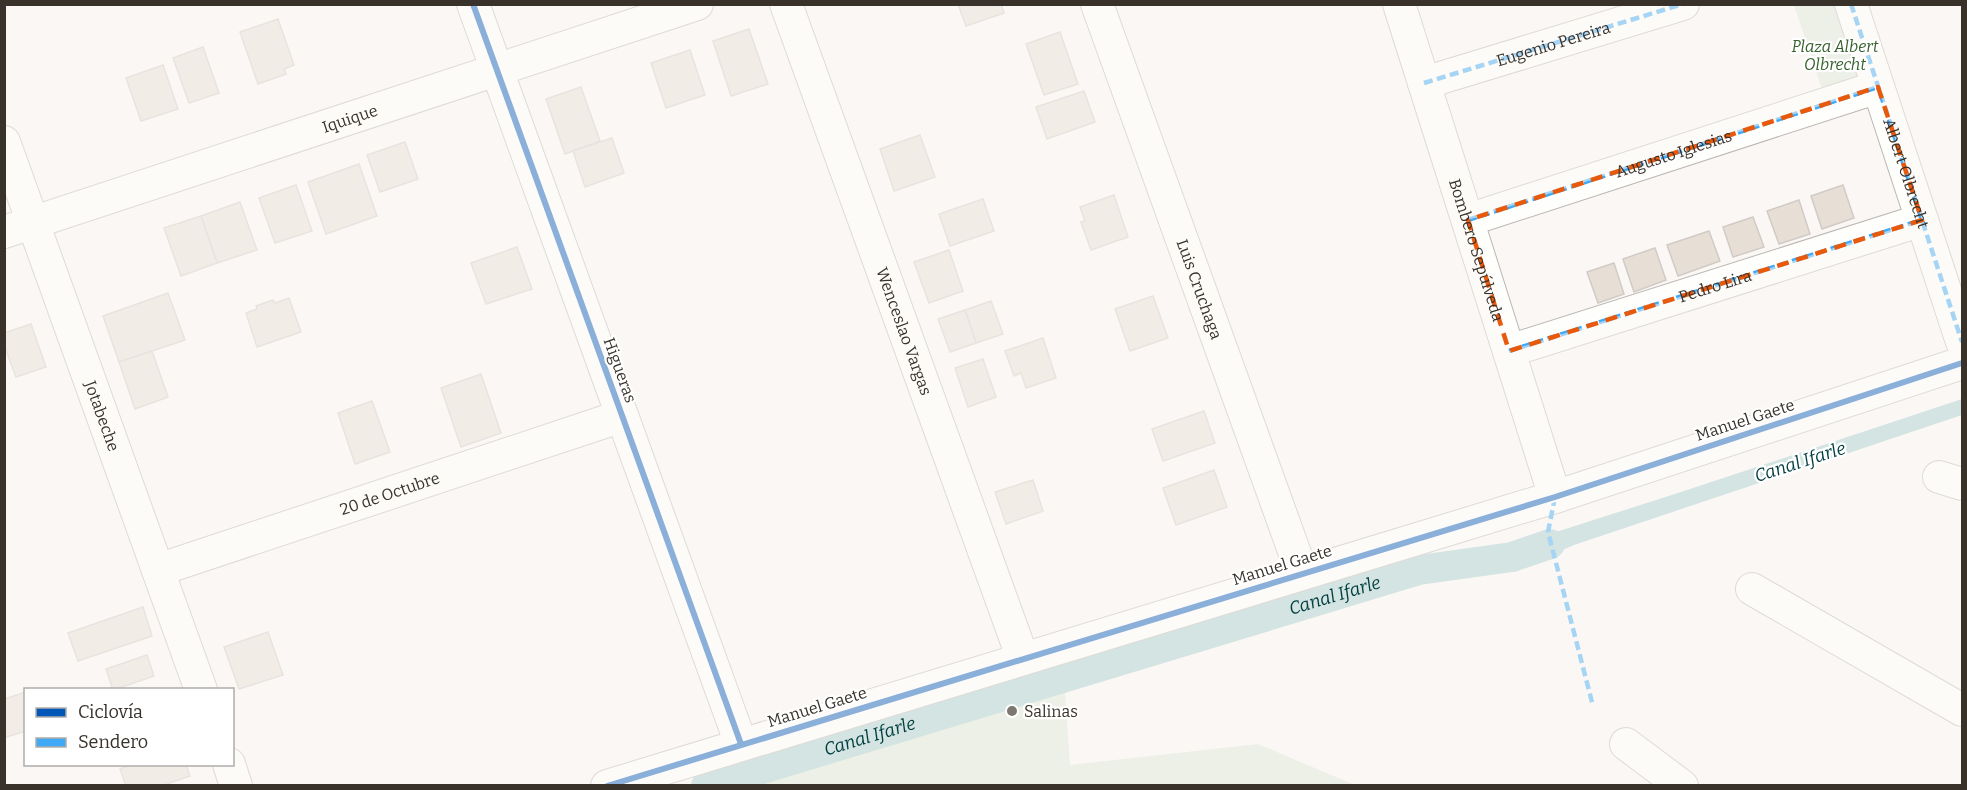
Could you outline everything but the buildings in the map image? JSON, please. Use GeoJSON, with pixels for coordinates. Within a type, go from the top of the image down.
{"type":"FeatureCollection","features":[{"type":"Feature","properties":{"kind":"street","name":"Higueras"},"geometry":{"type":"LineString","coordinates":[[474,4],[741,744]]}},
{"type":"Feature","properties":{"kind":"street","name":"Iquique"},"geometry":{"type":"LineString","coordinates":[[18,228],[697,4]]}},
{"type":"Feature","properties":{"kind":"street","name":"Wenceslao Vargas"},"geometry":{"type":"LineString","coordinates":[[786,4],[1023,659]]}},
{"type":"Feature","properties":{"kind":"street","name":"Luis Cruchaga"},"geometry":{"type":"LineString","coordinates":[[1097,4],[1302,573]]}},
{"type":"Feature","properties":{"kind":"street","name":"Bombero Sepúlveda"},"geometry":{"type":"LineString","coordinates":[[1399,4],[1555,497]]}},
{"type":"Feature","properties":{"kind":"street","name":"Eugenio Pereira"},"geometry":{"type":"LineString","coordinates":[[1424,83],[1683,4]]}},
{"type":"Feature","properties":{"kind":"street","name":"Albert Olbrecht"},"geometry":{"type":"LineString","coordinates":[[1851,4],[1962,342]]}},
{"type":"Feature","properties":{"kind":"street","name":"Augusto Iglesias"},"geometry":{"type":"LineString","coordinates":[[1468,220],[1878,87]]}},
{"type":"Feature","properties":{"kind":"street","name":"Jotabeche"},"geometry":{"type":"LineString","coordinates":[[4,142],[18,228],[158,570],[200,688]]}},
{"type":"Feature","properties":{"kind":"street","name":"Pedro Lira"},"geometry":{"type":"LineString","coordinates":[[1509,351],[1922,220]]}},
{"type":"Feature","properties":{"kind":"street","name":"Manuel Gaete"},"geometry":{"type":"LineString","coordinates":[[607,786],[1555,497],[1962,363]]}},
{"type":"Feature","properties":{"kind":"street","name":"20 de Octubre"},"geometry":{"type":"LineString","coordinates":[[158,570],[622,416]]}},
{"type":"Feature","properties":{"kind":"street"},"geometry":{"type":"LineString","coordinates":[[1752,589],[1962,710]]}},
{"type":"Feature","properties":{"kind":"street"},"geometry":{"type":"LineString","coordinates":[[1626,744],[1682,786]]}},
{"type":"Feature","properties":{"kind":"street"},"geometry":{"type":"LineString","coordinates":[[229,766],[236,786]]}},
{"type":"Feature","properties":{"kind":"highlighted area"},"geometry":{"type":"Polygon","coordinates":[[[1878,87],[1922,220],[1509,351],[1468,220],[1878,87]]]}},
{"type":"Feature","properties":{"kind":"green space","name":"Plaza Albert Olbrecht"},"geometry":{"type":"Polygon","coordinates":[[[1794,5],[1842,5],[1863,64],[1857,80],[1823,92],[1794,5]]]}},
{"type":"Feature","properties":{"kind":"green space","name":"Salinas"},"geometry":{"type":"Polygon","coordinates":[[[1064,677],[1070,765],[1258,744],[1355,785],[719,785],[1064,677]]]}},
{"type":"Feature","properties":{"kind":"water"},"geometry":{"type":"Polygon","coordinates":[[[1962,399],[1962,415],[1515,565],[1509,547],[1962,399]]]}},
{"type":"Feature","properties":{"kind":"waterway","name":"Canal Ifarle"},"geometry":{"type":"LineString","coordinates":[[706,786],[1419,570],[1512,557],[1550,544]]}},
{"type":"Feature","properties":{"kind":"marked path"},"geometry":{"type":"LineString","coordinates":[[1424,83],[1683,4]]}},
{"type":"Feature","properties":{"kind":"marked path"},"geometry":{"type":"LineString","coordinates":[[1851,4],[1962,342]]}},
{"type":"Feature","properties":{"kind":"marked path"},"geometry":{"type":"LineString","coordinates":[[1468,220],[1878,87]]}},
{"type":"Feature","properties":{"kind":"marked path"},"geometry":{"type":"LineString","coordinates":[[1509,351],[1922,220]]}},
{"type":"Feature","properties":{"kind":"marked path"},"geometry":{"type":"LineString","coordinates":[[1555,497],[1548,532],[1593,706]]}},
{"type":"Feature","properties":{"kind":"cycle path"},"geometry":{"type":"LineString","coordinates":[[473,4],[741,744]]}},
{"type":"Feature","properties":{"kind":"cycle path"},"geometry":{"type":"LineString","coordinates":[[607,786],[1555,497],[1962,363]]}},
{"type":"Feature","properties":{"kind":"place","name":"Salinas"},"geometry":{"type":"Point","coordinates":[1012,711]}}]}
